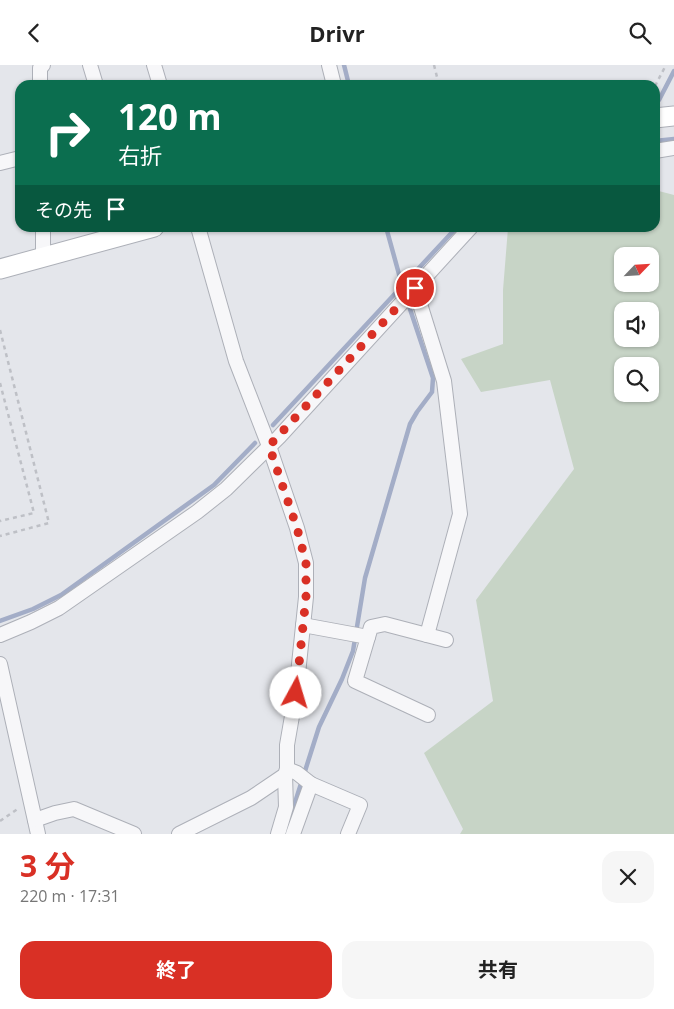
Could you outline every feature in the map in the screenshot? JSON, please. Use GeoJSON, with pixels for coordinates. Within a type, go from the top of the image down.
{"type":"FeatureCollection","features":[{"type":"Feature","properties":{"kind":"main road"},"geometry":{"type":"LineString","coordinates":[[660,117],[674,116]]}},
{"type":"Feature","properties":{"kind":"main road"},"geometry":{"type":"LineString","coordinates":[[0,269],[43,257],[107,234],[120,232]]}},
{"type":"Feature","properties":{"kind":"street"},"geometry":{"type":"LineString","coordinates":[[40,80],[40,68],[43,65]]}},
{"type":"Feature","properties":{"kind":"street"},"geometry":{"type":"LineString","coordinates":[[90,65],[94,80]]}},
{"type":"Feature","properties":{"kind":"street"},"geometry":{"type":"LineString","coordinates":[[154,65],[158,80]]}},
{"type":"Feature","properties":{"kind":"street"},"geometry":{"type":"LineString","coordinates":[[329,65],[333,80]]}},
{"type":"Feature","properties":{"kind":"street"},"geometry":{"type":"LineString","coordinates":[[660,150],[674,148]]}},
{"type":"Feature","properties":{"kind":"street"},"geometry":{"type":"LineString","coordinates":[[0,163],[15,159]]}},
{"type":"Feature","properties":{"kind":"street"},"geometry":{"type":"LineString","coordinates":[[43,232],[43,257]]}},
{"type":"Feature","properties":{"kind":"street"},"geometry":{"type":"LineString","coordinates":[[199,232],[236,361],[269,446],[297,528],[306,563],[306,597],[296,693],[287,745],[286,807],[278,834]]}},
{"type":"Feature","properties":{"kind":"street"},"geometry":{"type":"LineString","coordinates":[[0,635],[59,608],[197,512],[226,489],[269,446],[467,232]]}},
{"type":"Feature","properties":{"kind":"street"},"geometry":{"type":"LineString","coordinates":[[415,288],[444,381],[460,514],[427,635]]}},
{"type":"Feature","properties":{"kind":"street"},"geometry":{"type":"LineString","coordinates":[[428,715],[355,681],[371,627],[386,624],[446,640]]}},
{"type":"Feature","properties":{"kind":"street"},"geometry":{"type":"LineString","coordinates":[[303,625],[368,637]]}},
{"type":"Feature","properties":{"kind":"street"},"geometry":{"type":"LineString","coordinates":[[0,664],[38,834]]}},
{"type":"Feature","properties":{"kind":"street"},"geometry":{"type":"LineString","coordinates":[[179,834],[251,798],[286,772],[297,773],[311,784],[360,805],[348,834]]}},
{"type":"Feature","properties":{"kind":"street"},"geometry":{"type":"LineString","coordinates":[[293,834],[311,784]]}},
{"type":"Feature","properties":{"kind":"street"},"geometry":{"type":"LineString","coordinates":[[35,820],[74,809],[134,834]]}},
{"type":"Feature","properties":{"kind":"path"},"geometry":{"type":"LineString","coordinates":[[434,65],[438,80]]}},
{"type":"Feature","properties":{"kind":"path"},"geometry":{"type":"LineString","coordinates":[[658,80],[666,65]]}},
{"type":"Feature","properties":{"kind":"path"},"geometry":{"type":"LineString","coordinates":[[0,330],[49,523],[0,536]]}},
{"type":"Feature","properties":{"kind":"path"},"geometry":{"type":"LineString","coordinates":[[0,383],[34,513],[0,521]]}},
{"type":"Feature","properties":{"kind":"path"},"geometry":{"type":"LineString","coordinates":[[0,821],[31,801]]}},
{"type":"Feature","properties":{"kind":"green space"},"geometry":{"type":"Polygon","coordinates":[[[660,191],[674,195],[674,834],[460,834],[463,829],[424,753],[493,701],[476,600],[574,469],[550,380],[481,392],[461,359],[503,344],[503,290],[508,232],[660,232],[660,191]]]}},
{"type":"Feature","properties":{"kind":"waterway"},"geometry":{"type":"LineString","coordinates":[[344,65],[348,80]]}},
{"type":"Feature","properties":{"kind":"waterway"},"geometry":{"type":"LineString","coordinates":[[660,98],[674,71]]}},
{"type":"Feature","properties":{"kind":"waterway"},"geometry":{"type":"LineString","coordinates":[[660,140],[674,139]]}},
{"type":"Feature","properties":{"kind":"waterway"},"geometry":{"type":"LineString","coordinates":[[285,834],[319,727],[353,651],[365,578],[410,424],[432,392],[433,378],[402,285],[387,232]]}},
{"type":"Feature","properties":{"kind":"waterway"},"geometry":{"type":"LineString","coordinates":[[273,425],[452,232]]}},
{"type":"Feature","properties":{"kind":"waterway"},"geometry":{"type":"LineString","coordinates":[[0,621],[33,609],[61,595],[214,485],[255,443]]}},
{"type":"Feature","properties":{"kind":"route"},"geometry":{"type":"LineString","coordinates":[[296,693],[306,597],[306,563],[297,528],[269,446],[415,288]]}}]}
